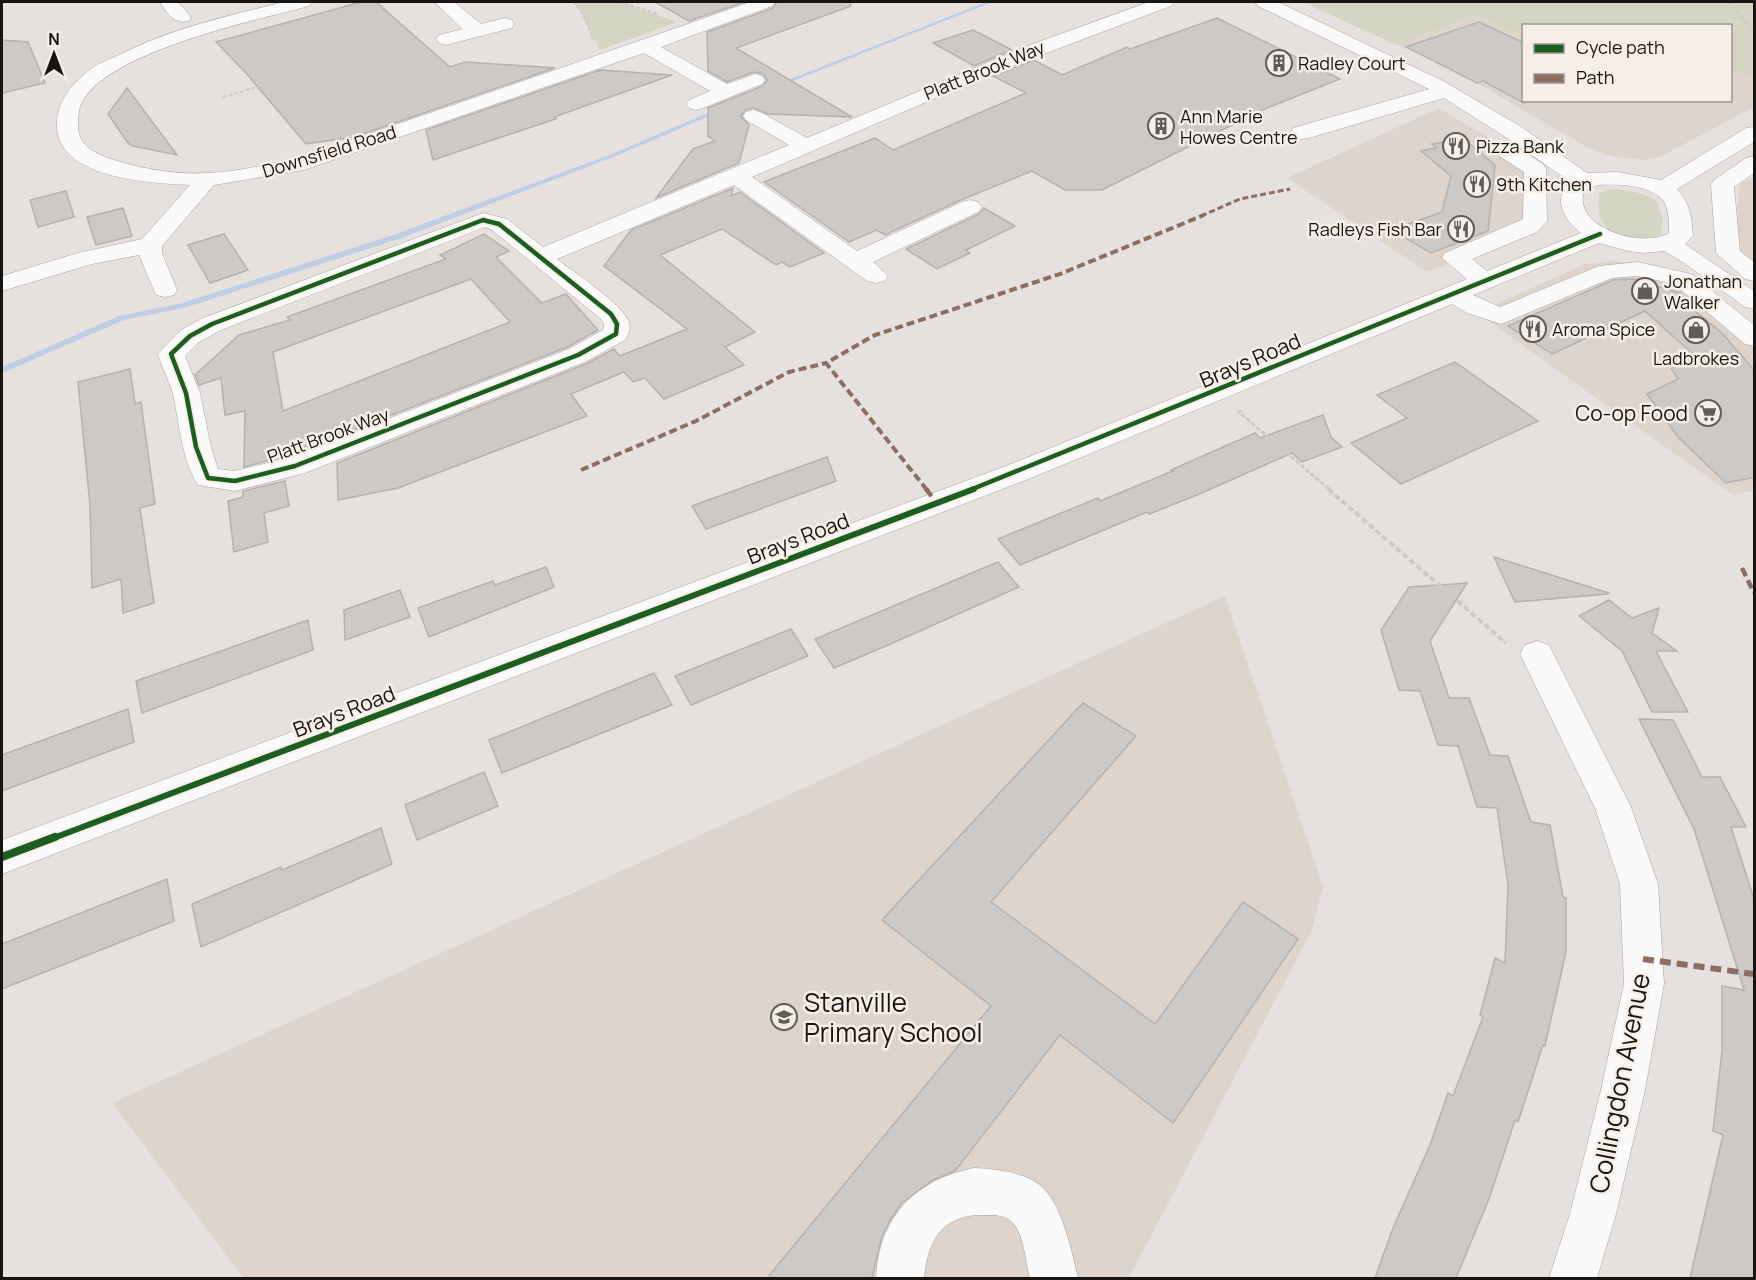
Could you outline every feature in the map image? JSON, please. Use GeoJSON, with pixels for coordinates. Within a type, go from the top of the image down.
{"type":"FeatureCollection","features":[{"type":"Feature","properties":{"kind":"street"},"geometry":{"type":"LineString","coordinates":[[169,2],[190,23],[303,2]]}},
{"type":"Feature","properties":{"kind":"street"},"geometry":{"type":"LineString","coordinates":[[443,2],[472,28]]}},
{"type":"Feature","properties":{"kind":"street","name":"Platt Brook Way"},"geometry":{"type":"LineString","coordinates":[[541,257],[934,90],[1082,30],[1165,2]]}},
{"type":"Feature","properties":{"kind":"street"},"geometry":{"type":"LineString","coordinates":[[1264,2],[1446,90],[1582,180]]}},
{"type":"Feature","properties":{"kind":"street","name":"Downsfield Road"},"geometry":{"type":"LineString","coordinates":[[190,23],[99,73],[75,95],[68,114],[67,131],[75,147],[90,160],[138,175],[207,180],[296,165],[646,46],[755,3]]}},
{"type":"Feature","properties":{"kind":"street"},"geometry":{"type":"LineString","coordinates":[[446,39],[472,28],[505,24]]}},
{"type":"Feature","properties":{"kind":"street"},"geometry":{"type":"LineString","coordinates":[[646,46],[725,91]]}},
{"type":"Feature","properties":{"kind":"street"},"geometry":{"type":"LineString","coordinates":[[696,104],[754,80]]}},
{"type":"Feature","properties":{"kind":"street"},"geometry":{"type":"LineString","coordinates":[[1301,133],[1446,90]]}},
{"type":"Feature","properties":{"kind":"street"},"geometry":{"type":"LineString","coordinates":[[753,117],[806,146]]}},
{"type":"Feature","properties":{"kind":"street"},"geometry":{"type":"LineString","coordinates":[[1485,281],[1454,258],[1529,227],[1535,221],[1535,169],[1473,130],[1495,122]]}},
{"type":"Feature","properties":{"kind":"street"},"geometry":{"type":"LineString","coordinates":[[1662,189],[1754,133]]}},
{"type":"Feature","properties":{"kind":"street"},"geometry":{"type":"LineString","coordinates":[[1755,163],[1722,185],[1728,253],[1755,274]]}},
{"type":"Feature","properties":{"kind":"street"},"geometry":{"type":"LineString","coordinates":[[736,176],[876,276]]}},
{"type":"Feature","properties":{"kind":"street"},"geometry":{"type":"LineString","coordinates":[[1623,178],[1662,189],[1676,202],[1681,236],[1668,244],[1635,245],[1600,234],[1579,218],[1571,198],[1576,183],[1582,180],[1623,178]]}},
{"type":"Feature","properties":{"kind":"street"},"geometry":{"type":"LineString","coordinates":[[2,284],[87,258],[150,245],[207,180]]}},
{"type":"Feature","properties":{"kind":"street"},"geometry":{"type":"LineString","coordinates":[[856,261],[970,207]]}},
{"type":"Feature","properties":{"kind":"street","name":"Platt Brook Way"},"geometry":{"type":"LineString","coordinates":[[483,220],[499,224],[541,257],[611,314],[617,324],[616,334],[578,356],[295,466],[235,481],[208,478],[196,449],[185,389],[177,374],[171,354],[190,336],[212,324],[483,220]]}},
{"type":"Feature","properties":{"kind":"street","name":"Brays Road"},"geometry":{"type":"LineString","coordinates":[[2,857],[1010,475],[1600,234]]}},
{"type":"Feature","properties":{"kind":"street"},"geometry":{"type":"LineString","coordinates":[[1668,244],[1693,258],[1755,302]]}},
{"type":"Feature","properties":{"kind":"street"},"geometry":{"type":"LineString","coordinates":[[150,245],[150,253],[165,290]]}},
{"type":"Feature","properties":{"kind":"street"},"geometry":{"type":"LineString","coordinates":[[1453,294],[1476,308],[1501,316],[1608,271],[1638,269],[1682,279],[1755,338]]}},
{"type":"Feature","properties":{"kind":"street","name":"Collingdon Avenue"},"geometry":{"type":"LineString","coordinates":[[1537,654],[1612,807],[1639,884],[1644,984],[1599,1191],[1573,1278]]}},
{"type":"Feature","properties":{"kind":"street"},"geometry":{"type":"LineString","coordinates":[[900,1278],[900,1259],[906,1239],[922,1216],[935,1205],[955,1195],[984,1191],[1008,1194],[1028,1206],[1040,1228],[1054,1278]]}},
{"type":"Feature","properties":{"kind":"path"},"geometry":{"type":"LineString","coordinates":[[573,2],[581,10],[587,28],[600,50],[609,59]]}},
{"type":"Feature","properties":{"kind":"path"},"geometry":{"type":"LineString","coordinates":[[1730,2],[1755,33]]}},
{"type":"Feature","properties":{"kind":"path"},"geometry":{"type":"LineString","coordinates":[[223,97],[472,28]]}},
{"type":"Feature","properties":{"kind":"path"},"geometry":{"type":"LineString","coordinates":[[1250,407],[1239,412],[1503,642],[1537,654]]}},
{"type":"Feature","properties":{"kind":"shaded area"},"geometry":{"type":"Polygon","coordinates":[[[1477,15],[1522,37],[1522,102],[1732,102],[1732,71],[1754,78],[1754,107],[1660,157],[1644,160],[1614,157],[1588,148],[1477,83],[1406,47],[1396,45],[1477,15]]]}},
{"type":"Feature","properties":{"kind":"shaded area"},"geometry":{"type":"Polygon","coordinates":[[[1439,108],[1540,168],[1548,201],[1542,228],[1427,272],[1287,178],[1439,108]]]}},
{"type":"Feature","properties":{"kind":"shaded area"},"geometry":{"type":"Polygon","coordinates":[[[1754,176],[1754,267],[1740,255],[1737,234],[1739,185],[1754,176]]]}},
{"type":"Feature","properties":{"kind":"shaded area"},"geometry":{"type":"Polygon","coordinates":[[[1613,261],[1685,273],[1754,332],[1754,490],[1733,495],[1477,313],[1585,264],[1613,261]]]}},
{"type":"Feature","properties":{"kind":"shaded area","name":"Stanville Primary School"},"geometry":{"type":"Polygon","coordinates":[[[1225,596],[1323,887],[1312,930],[1129,1278],[244,1278],[112,1103],[1225,596]]]}},
{"type":"Feature","properties":{"kind":"green space"},"geometry":{"type":"Polygon","coordinates":[[[573,2],[619,2],[677,22],[600,50],[581,12],[573,2]]]}},
{"type":"Feature","properties":{"kind":"green space"},"geometry":{"type":"Polygon","coordinates":[[[1303,2],[1754,2],[1754,78],[1732,71],[1732,24],[1522,24],[1522,37],[1477,15],[1396,45],[1303,2]]]}},
{"type":"Feature","properties":{"kind":"green space"},"geometry":{"type":"Polygon","coordinates":[[[1612,189],[1635,192],[1657,201],[1663,220],[1660,238],[1628,237],[1607,228],[1600,215],[1599,193],[1612,189]]]}},
{"type":"Feature","properties":{"kind":"building"},"geometry":{"type":"Polygon","coordinates":[[[361,2],[376,2],[450,67],[465,62],[555,68],[354,137],[306,144],[246,73],[216,42],[361,2]]]}},
{"type":"Feature","properties":{"kind":"building"},"geometry":{"type":"Polygon","coordinates":[[[655,2],[745,2],[689,21],[655,2]]]}},
{"type":"Feature","properties":{"kind":"building"},"geometry":{"type":"Polygon","coordinates":[[[777,2],[850,2],[851,6],[736,48],[852,117],[768,114],[754,108],[745,110],[741,116],[749,125],[739,163],[656,198],[693,149],[715,141],[708,136],[708,108],[763,86],[767,80],[763,74],[754,72],[727,82],[708,71],[707,32],[773,8],[777,2]]]}},
{"type":"Feature","properties":{"kind":"building"},"geometry":{"type":"Polygon","coordinates":[[[1217,18],[1340,79],[1262,110],[1102,190],[1065,190],[1032,171],[885,235],[877,230],[849,242],[764,182],[875,138],[893,150],[1026,93],[993,76],[1034,60],[1062,75],[1127,47],[1130,49],[1217,18]]]}},
{"type":"Feature","properties":{"kind":"building"},"geometry":{"type":"Polygon","coordinates":[[[1479,22],[1522,42],[1522,102],[1483,81],[1477,83],[1406,47],[1479,22]]]}},
{"type":"Feature","properties":{"kind":"building"},"geometry":{"type":"Polygon","coordinates":[[[973,30],[1012,50],[974,66],[933,43],[973,30]]]}},
{"type":"Feature","properties":{"kind":"building"},"geometry":{"type":"Polygon","coordinates":[[[2,40],[28,42],[45,83],[2,93],[2,40]]]}},
{"type":"Feature","properties":{"kind":"building"},"geometry":{"type":"Polygon","coordinates":[[[600,70],[672,75],[554,117],[556,119],[433,160],[426,130],[600,70]]]}},
{"type":"Feature","properties":{"kind":"building"},"geometry":{"type":"Polygon","coordinates":[[[127,88],[177,155],[132,146],[128,143],[108,114],[127,88]]]}},
{"type":"Feature","properties":{"kind":"building"},"geometry":{"type":"Polygon","coordinates":[[[1464,139],[1495,165],[1488,231],[1431,253],[1392,230],[1442,212],[1451,176],[1421,151],[1436,148],[1432,144],[1464,139]]]}},
{"type":"Feature","properties":{"kind":"building"},"geometry":{"type":"Polygon","coordinates":[[[733,188],[731,196],[740,192],[824,253],[790,267],[782,262],[776,265],[722,229],[660,255],[755,332],[725,347],[744,365],[664,399],[645,378],[633,382],[624,372],[571,394],[587,416],[398,488],[338,500],[337,463],[588,363],[614,349],[620,356],[687,329],[604,266],[631,230],[733,188]]]}},
{"type":"Feature","properties":{"kind":"building"},"geometry":{"type":"Polygon","coordinates":[[[66,191],[74,217],[38,227],[30,200],[66,191]]]}},
{"type":"Feature","properties":{"kind":"building"},"geometry":{"type":"Polygon","coordinates":[[[123,208],[132,236],[96,245],[87,217],[123,208]]]}},
{"type":"Feature","properties":{"kind":"building"},"geometry":{"type":"Polygon","coordinates":[[[984,208],[1015,226],[966,250],[970,253],[937,269],[906,249],[979,214],[984,208]]]}},
{"type":"Feature","properties":{"kind":"building"},"geometry":{"type":"Polygon","coordinates":[[[224,234],[248,270],[210,283],[188,245],[224,234]]]}},
{"type":"Feature","properties":{"kind":"building"},"geometry":{"type":"Polygon","coordinates":[[[484,234],[509,251],[496,257],[542,303],[566,294],[598,330],[568,347],[314,445],[280,452],[281,457],[244,467],[245,411],[225,415],[221,378],[199,385],[195,375],[239,335],[290,320],[287,317],[446,259],[440,255],[484,234]],[[471,279],[273,352],[283,411],[510,322],[471,279]]]}},
{"type":"Feature","properties":{"kind":"building"},"geometry":{"type":"Polygon","coordinates":[[[1633,279],[1681,293],[1677,296],[1722,333],[1755,371],[1755,477],[1726,483],[1678,437],[1647,394],[1678,379],[1671,368],[1695,356],[1645,311],[1552,354],[1508,326],[1613,280],[1633,279]]]}},
{"type":"Feature","properties":{"kind":"building"},"geometry":{"type":"Polygon","coordinates":[[[1455,362],[1538,421],[1401,484],[1351,443],[1407,418],[1377,395],[1455,362]]]}},
{"type":"Feature","properties":{"kind":"building"},"geometry":{"type":"Polygon","coordinates":[[[130,369],[135,404],[141,402],[155,504],[140,508],[154,603],[123,613],[121,579],[92,588],[90,505],[78,382],[130,369]]]}},
{"type":"Feature","properties":{"kind":"building"},"geometry":{"type":"Polygon","coordinates":[[[1323,415],[1331,437],[1342,447],[1302,462],[1292,453],[1197,495],[1149,514],[1147,512],[1020,565],[998,539],[1098,498],[1100,501],[1173,471],[1171,470],[1255,433],[1260,438],[1323,415]]]}},
{"type":"Feature","properties":{"kind":"building"},"geometry":{"type":"Polygon","coordinates":[[[827,457],[836,481],[706,529],[692,506],[827,457]]]}},
{"type":"Feature","properties":{"kind":"building"},"geometry":{"type":"Polygon","coordinates":[[[285,481],[289,506],[264,513],[268,542],[234,552],[228,501],[243,497],[243,491],[285,481]]]}},
{"type":"Feature","properties":{"kind":"building"},"geometry":{"type":"Polygon","coordinates":[[[1494,557],[1609,593],[1515,602],[1494,557]]]}},
{"type":"Feature","properties":{"kind":"building"},"geometry":{"type":"Polygon","coordinates":[[[998,562],[1019,587],[834,668],[815,639],[998,562]]]}},
{"type":"Feature","properties":{"kind":"building"},"geometry":{"type":"Polygon","coordinates":[[[546,567],[554,587],[429,637],[418,608],[493,581],[495,585],[546,567]]]}},
{"type":"Feature","properties":{"kind":"building"},"geometry":{"type":"Polygon","coordinates":[[[1467,583],[1430,641],[1449,698],[1469,698],[1490,755],[1508,756],[1531,822],[1550,825],[1563,897],[1566,898],[1566,952],[1545,1046],[1543,1045],[1518,1122],[1515,1120],[1489,1199],[1456,1278],[1375,1278],[1393,1228],[1430,1145],[1448,1093],[1453,1096],[1483,1017],[1480,1015],[1495,958],[1505,963],[1508,885],[1497,808],[1477,807],[1458,746],[1438,745],[1420,691],[1399,690],[1381,630],[1409,587],[1467,583]]]}},
{"type":"Feature","properties":{"kind":"building"},"geometry":{"type":"Polygon","coordinates":[[[400,590],[410,617],[345,640],[344,610],[400,590]]]}},
{"type":"Feature","properties":{"kind":"building"},"geometry":{"type":"Polygon","coordinates":[[[1609,600],[1632,618],[1659,608],[1652,633],[1677,651],[1656,651],[1688,712],[1652,712],[1622,651],[1579,616],[1609,600]]]}},
{"type":"Feature","properties":{"kind":"building"},"geometry":{"type":"Polygon","coordinates":[[[308,620],[313,650],[142,713],[136,681],[308,620]]]}},
{"type":"Feature","properties":{"kind":"building"},"geometry":{"type":"Polygon","coordinates":[[[791,629],[808,656],[691,705],[675,676],[791,629]]]}},
{"type":"Feature","properties":{"kind":"building"},"geometry":{"type":"Polygon","coordinates":[[[654,673],[672,705],[502,773],[489,740],[654,673]]]}},
{"type":"Feature","properties":{"kind":"building"},"geometry":{"type":"Polygon","coordinates":[[[1083,703],[1136,736],[991,902],[1155,1024],[1243,902],[1298,939],[1173,1123],[1060,1035],[955,1171],[933,1180],[902,1203],[882,1236],[872,1278],[767,1278],[991,1006],[882,920],[1083,703]]]}},
{"type":"Feature","properties":{"kind":"building"},"geometry":{"type":"Polygon","coordinates":[[[128,709],[134,742],[2,791],[2,755],[128,709]]]}},
{"type":"Feature","properties":{"kind":"building"},"geometry":{"type":"Polygon","coordinates":[[[1639,719],[1673,720],[1702,777],[1720,777],[1746,827],[1731,827],[1755,902],[1755,1278],[1690,1278],[1723,1135],[1713,1131],[1722,1051],[1722,986],[1744,990],[1694,829],[1639,719]]]}},
{"type":"Feature","properties":{"kind":"building"},"geometry":{"type":"Polygon","coordinates":[[[484,772],[498,806],[417,840],[405,805],[484,772]]]}},
{"type":"Feature","properties":{"kind":"building"},"geometry":{"type":"Polygon","coordinates":[[[381,828],[392,864],[201,947],[192,904],[281,867],[282,870],[381,828]]]}},
{"type":"Feature","properties":{"kind":"building"},"geometry":{"type":"Polygon","coordinates":[[[167,879],[174,921],[2,989],[2,944],[167,879]]]}},
{"type":"Feature","properties":{"kind":"waterway"},"geometry":{"type":"LineString","coordinates":[[778,85],[990,2]]}},
{"type":"Feature","properties":{"kind":"waterway"},"geometry":{"type":"LineString","coordinates":[[2,370],[122,318],[184,305],[396,237],[614,155],[719,110]]}},
{"type":"Feature","properties":{"kind":"marked path"},"geometry":{"type":"LineString","coordinates":[[937,503],[826,363],[875,335],[1060,274],[1240,199],[1290,189]]}},
{"type":"Feature","properties":{"kind":"marked path"},"geometry":{"type":"LineString","coordinates":[[581,470],[696,421],[789,372],[826,363]]}},
{"type":"Feature","properties":{"kind":"marked path"},"geometry":{"type":"LineString","coordinates":[[1742,568],[1754,593]]}},
{"type":"Feature","properties":{"kind":"marked path"},"geometry":{"type":"LineString","coordinates":[[1643,959],[1754,974]]}},
{"type":"Feature","properties":{"kind":"cycle path"},"geometry":{"type":"LineString","coordinates":[[483,220],[499,224],[611,314],[617,324],[616,334],[578,355],[295,466],[235,481],[208,478],[196,447],[186,393],[171,354],[190,336],[212,324],[483,220]]}},
{"type":"Feature","properties":{"kind":"cycle path"},"geometry":{"type":"LineString","coordinates":[[2,857],[1021,471],[1600,234]]}},
{"type":"Feature","properties":{"kind":"place","name":"Radley Court"},"geometry":{"type":"Point","coordinates":[1279,63]}},
{"type":"Feature","properties":{"kind":"place","name":"Ann Marie Howes Centre"},"geometry":{"type":"Point","coordinates":[1161,126]}},
{"type":"Feature","properties":{"kind":"place","name":"Pizza Bank"},"geometry":{"type":"Point","coordinates":[1456,146]}},
{"type":"Feature","properties":{"kind":"place","name":"9th Kitchen"},"geometry":{"type":"Point","coordinates":[1477,184]}},
{"type":"Feature","properties":{"kind":"place","name":"Radleys Fish Bar"},"geometry":{"type":"Point","coordinates":[1461,229]}},
{"type":"Feature","properties":{"kind":"place","name":"Jonathan Walker"},"geometry":{"type":"Point","coordinates":[1645,291]}},
{"type":"Feature","properties":{"kind":"place","name":"Aroma Spice"},"geometry":{"type":"Point","coordinates":[1533,329]}},
{"type":"Feature","properties":{"kind":"place","name":"Ladbrokes"},"geometry":{"type":"Point","coordinates":[1696,330]}},
{"type":"Feature","properties":{"kind":"place","name":"Co-op Food"},"geometry":{"type":"Point","coordinates":[1708,413]}},
{"type":"Feature","properties":{"kind":"place","name":"Stanville Primary School"},"geometry":{"type":"Point","coordinates":[784,1017]}}]}
